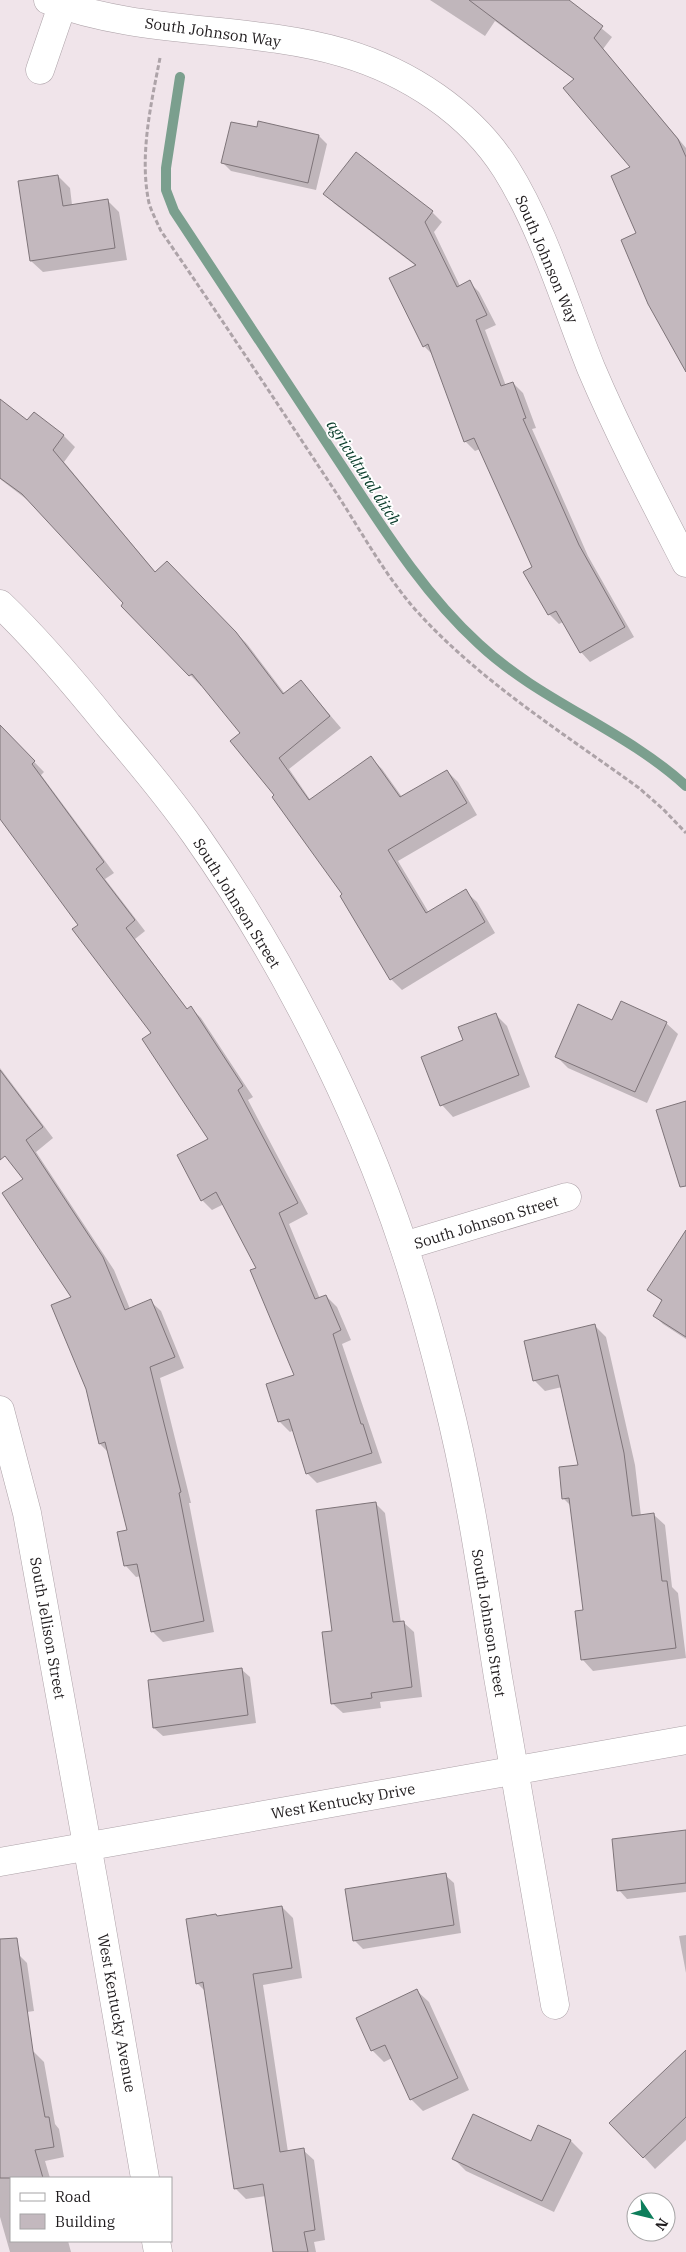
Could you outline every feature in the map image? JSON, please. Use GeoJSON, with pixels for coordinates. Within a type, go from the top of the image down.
{"type":"FeatureCollection","features":[{"type":"Feature","properties":{"kind":"street","name":"South Johnson Way"},"geometry":{"type":"LineString","coordinates":[[55,3],[107,17],[282,41],[346,54],[374,64],[420,87],[449,107],[496,154],[527,208],[592,371],[627,446],[686,563]]}},
{"type":"Feature","properties":{"kind":"street"},"geometry":{"type":"LineString","coordinates":[[40,70],[55,3]]}},
{"type":"Feature","properties":{"kind":"street","name":"South Johnson Street"},"geometry":{"type":"LineString","coordinates":[[0,604],[33,637],[141,764],[195,833],[234,892],[302,1011],[338,1082],[363,1140],[404,1246],[447,1396],[458,1444],[470,1503],[513,1770],[555,2004]]}},
{"type":"Feature","properties":{"kind":"street","name":"South Johnson Street"},"geometry":{"type":"LineString","coordinates":[[404,1246],[567,1197]]}},
{"type":"Feature","properties":{"kind":"street","name":"South Jellison Street"},"geometry":{"type":"LineString","coordinates":[[0,1410],[27,1513],[88,1847]]}},
{"type":"Feature","properties":{"kind":"street","name":"West Kentucky Drive"},"geometry":{"type":"LineString","coordinates":[[0,1862],[686,1740]]}},
{"type":"Feature","properties":{"kind":"street","name":"West Kentucky Avenue"},"geometry":{"type":"LineString","coordinates":[[88,1847],[145,2177]]}},
{"type":"Feature","properties":{"kind":"path"},"geometry":{"type":"LineString","coordinates":[[167,25],[146,154],[146,181],[150,205],[161,231],[349,512],[380,562],[422,618],[475,668],[640,788],[663,808],[686,833]]}},
{"type":"Feature","properties":{"kind":"building"},"geometry":{"type":"Polygon","coordinates":[[[469,0],[569,0],[603,26],[594,38],[678,139],[686,157],[686,372],[648,304],[621,240],[636,233],[611,176],[630,167],[563,88],[574,79],[469,0]]]}},
{"type":"Feature","properties":{"kind":"building"},"geometry":{"type":"Polygon","coordinates":[[[258,121],[319,135],[308,183],[221,163],[231,122],[257,127],[258,121]]]}},
{"type":"Feature","properties":{"kind":"building"},"geometry":{"type":"Polygon","coordinates":[[[356,152],[433,211],[425,222],[457,287],[470,280],[487,315],[476,320],[501,386],[513,382],[526,418],[523,419],[579,545],[625,627],[580,653],[556,611],[548,615],[523,572],[532,567],[474,438],[464,442],[428,344],[423,347],[389,278],[416,265],[323,194],[356,152]]]}},
{"type":"Feature","properties":{"kind":"building"},"geometry":{"type":"Polygon","coordinates":[[[58,175],[63,206],[108,199],[115,248],[30,261],[18,181],[58,175]]]}},
{"type":"Feature","properties":{"kind":"building"},"geometry":{"type":"Polygon","coordinates":[[[0,399],[27,420],[34,412],[64,435],[53,450],[155,572],[167,561],[236,632],[283,694],[301,680],[330,716],[279,758],[309,800],[371,756],[400,797],[447,770],[467,803],[388,850],[426,913],[466,889],[485,922],[390,980],[340,896],[342,894],[272,797],[274,795],[230,741],[240,733],[192,674],[189,676],[121,606],[123,603],[22,494],[0,478],[0,399]]]}},
{"type":"Feature","properties":{"kind":"building"},"geometry":{"type":"Polygon","coordinates":[[[0,725],[35,761],[32,764],[104,862],[96,869],[135,920],[126,928],[187,1009],[191,1006],[243,1086],[238,1090],[298,1203],[279,1213],[315,1299],[326,1295],[341,1330],[333,1334],[372,1453],[306,1474],[289,1419],[278,1422],[266,1384],[294,1375],[250,1270],[256,1268],[216,1192],[201,1201],[177,1155],[208,1139],[142,1039],[151,1033],[72,929],[78,925],[0,819],[0,725]]]}},
{"type":"Feature","properties":{"kind":"building"},"geometry":{"type":"Polygon","coordinates":[[[621,1001],[667,1022],[635,1092],[555,1057],[578,1004],[612,1020],[621,1001]]]}},
{"type":"Feature","properties":{"kind":"building"},"geometry":{"type":"Polygon","coordinates":[[[496,1013],[519,1075],[440,1106],[421,1057],[463,1040],[458,1027],[496,1013]]]}},
{"type":"Feature","properties":{"kind":"building"},"geometry":{"type":"Polygon","coordinates":[[[0,1070],[43,1127],[26,1140],[103,1257],[125,1310],[151,1299],[175,1357],[150,1367],[181,1492],[179,1493],[204,1621],[151,1632],[137,1564],[124,1566],[117,1532],[127,1530],[105,1442],[99,1444],[86,1389],[51,1305],[71,1297],[2,1193],[23,1179],[5,1156],[0,1160],[0,1070]]]}},
{"type":"Feature","properties":{"kind":"building"},"geometry":{"type":"Polygon","coordinates":[[[686,1101],[686,1186],[680,1187],[656,1110],[686,1101]]]}},
{"type":"Feature","properties":{"kind":"building"},"geometry":{"type":"Polygon","coordinates":[[[686,1230],[686,1337],[653,1316],[662,1300],[647,1290],[686,1230]]]}},
{"type":"Feature","properties":{"kind":"building"},"geometry":{"type":"Polygon","coordinates":[[[595,1324],[624,1453],[632,1516],[654,1513],[662,1581],[667,1581],[676,1648],[581,1660],[575,1611],[583,1610],[569,1498],[562,1499],[559,1467],[578,1465],[558,1375],[533,1381],[524,1341],[595,1324]]]}},
{"type":"Feature","properties":{"kind":"building"},"geometry":{"type":"Polygon","coordinates":[[[376,1502],[393,1622],[404,1621],[412,1687],[371,1693],[372,1698],[331,1704],[322,1632],[332,1631],[316,1510],[376,1502]]]}},
{"type":"Feature","properties":{"kind":"building"},"geometry":{"type":"Polygon","coordinates":[[[242,1668],[248,1715],[153,1728],[148,1680],[242,1668]]]}},
{"type":"Feature","properties":{"kind":"building"},"geometry":{"type":"Polygon","coordinates":[[[686,1830],[686,1883],[617,1891],[612,1839],[686,1830]]]}},
{"type":"Feature","properties":{"kind":"building"},"geometry":{"type":"Polygon","coordinates":[[[446,1873],[454,1925],[353,1941],[345,1889],[446,1873]]]}},
{"type":"Feature","properties":{"kind":"building"},"geometry":{"type":"Polygon","coordinates":[[[282,1906],[292,1968],[253,1974],[280,2152],[304,2148],[315,2230],[304,2232],[308,2252],[273,2252],[263,2184],[234,2189],[203,1982],[196,1984],[186,1919],[282,1906]]]}},
{"type":"Feature","properties":{"kind":"building"},"geometry":{"type":"Polygon","coordinates":[[[17,1938],[33,2051],[45,2117],[49,2117],[54,2147],[35,2150],[43,2177],[0,2178],[0,1939],[17,1938]]]}},
{"type":"Feature","properties":{"kind":"building"},"geometry":{"type":"Polygon","coordinates":[[[417,1989],[458,2078],[410,2100],[385,2045],[371,2051],[356,2018],[417,1989]]]}},
{"type":"Feature","properties":{"kind":"building"},"geometry":{"type":"Polygon","coordinates":[[[686,2050],[686,2117],[643,2158],[609,2123],[686,2050]]]}},
{"type":"Feature","properties":{"kind":"building"},"geometry":{"type":"Polygon","coordinates":[[[473,2114],[531,2141],[538,2125],[571,2140],[542,2201],[452,2159],[473,2114]]]}},
{"type":"Feature","properties":{"kind":"waterway","name":"agricultural ditch"},"geometry":{"type":"LineString","coordinates":[[180,77],[166,168],[166,190],[174,211],[401,554],[458,623],[503,664],[529,683],[636,748],[686,786]]}}]}
